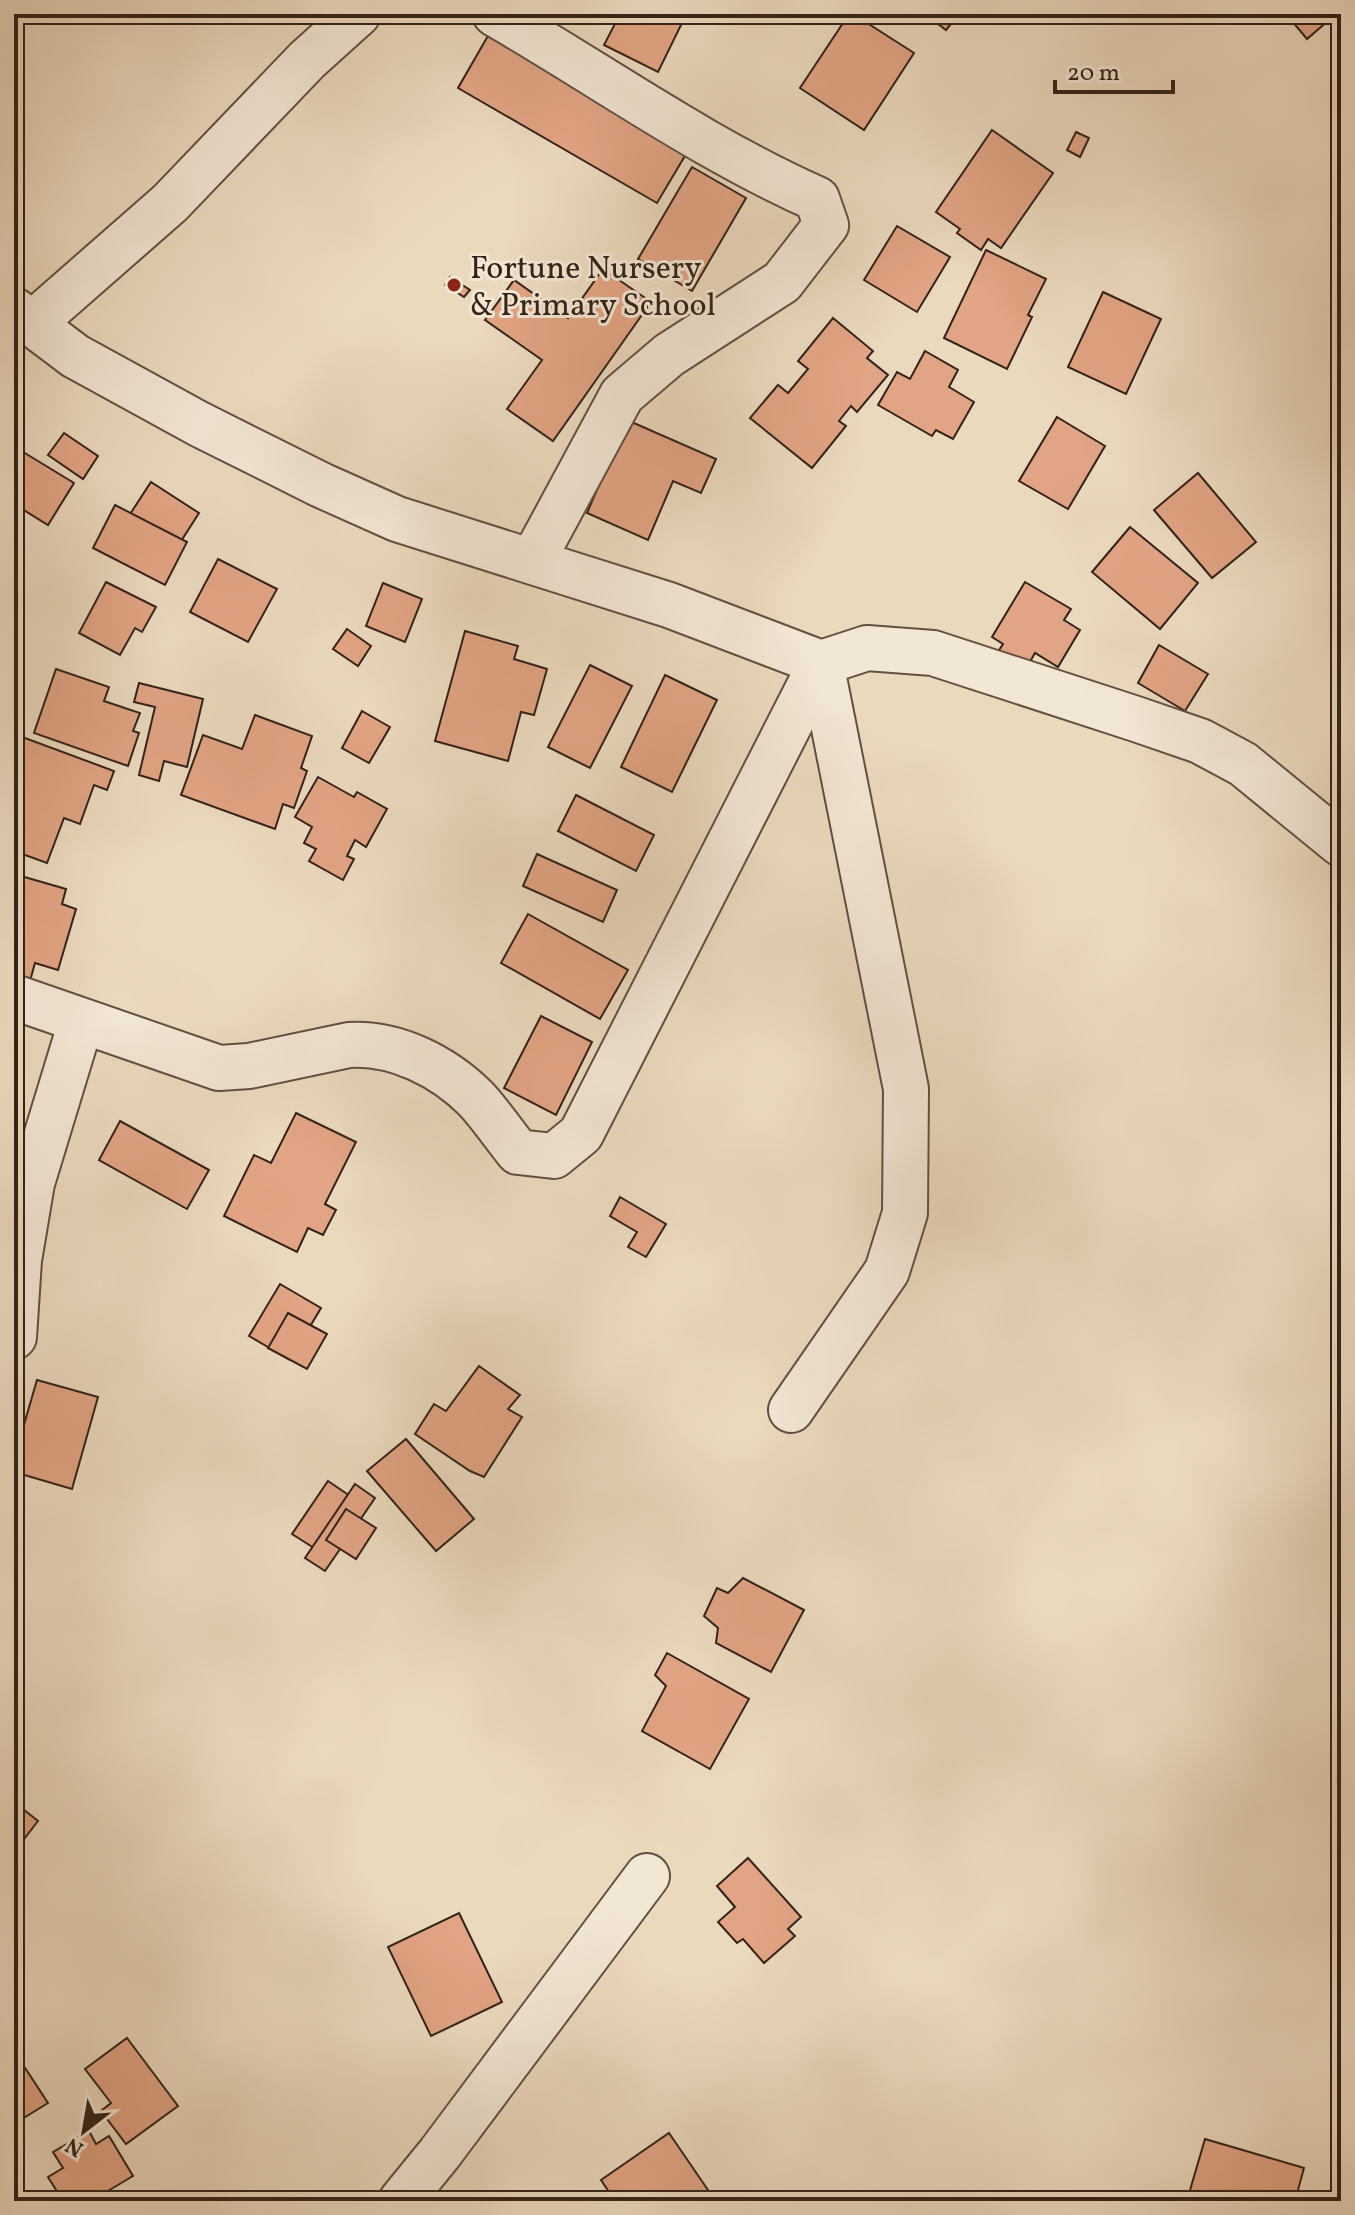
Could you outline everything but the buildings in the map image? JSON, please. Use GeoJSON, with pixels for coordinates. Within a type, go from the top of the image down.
{"type":"FeatureCollection","features":[{"type":"Feature","properties":{"kind":"street"},"geometry":{"type":"LineString","coordinates":[[358,14],[307,60],[170,203],[23,317],[75,356],[199,424],[397,519],[669,605],[821,663],[867,648],[933,653],[1149,723],[1200,741],[1243,764],[1341,844]]}},
{"type":"Feature","properties":{"kind":"street"},"geometry":{"type":"LineString","coordinates":[[495,14],[710,144],[780,183],[817,199],[826,225],[782,282],[669,355],[622,395],[533,560]]}},
{"type":"Feature","properties":{"kind":"street"},"geometry":{"type":"LineString","coordinates":[[14,997],[219,1068],[249,1066],[349,1045],[385,1047],[431,1064],[475,1098],[518,1152],[554,1156],[581,1134],[821,663]]}},
{"type":"Feature","properties":{"kind":"street"},"geometry":{"type":"LineString","coordinates":[[791,1410],[887,1271],[905,1213],[906,1089],[821,663]]}},
{"type":"Feature","properties":{"kind":"street"},"geometry":{"type":"LineString","coordinates":[[14,1337],[19,1260],[32,1183],[81,1022]]}},
{"type":"Feature","properties":{"kind":"street"},"geometry":{"type":"LineString","coordinates":[[401,2201],[647,1876]]}},
{"type":"Feature","properties":{"kind":"place","name":"Fortune Nursery & Primary School"},"geometry":{"type":"Point","coordinates":[454,285]}}]}
